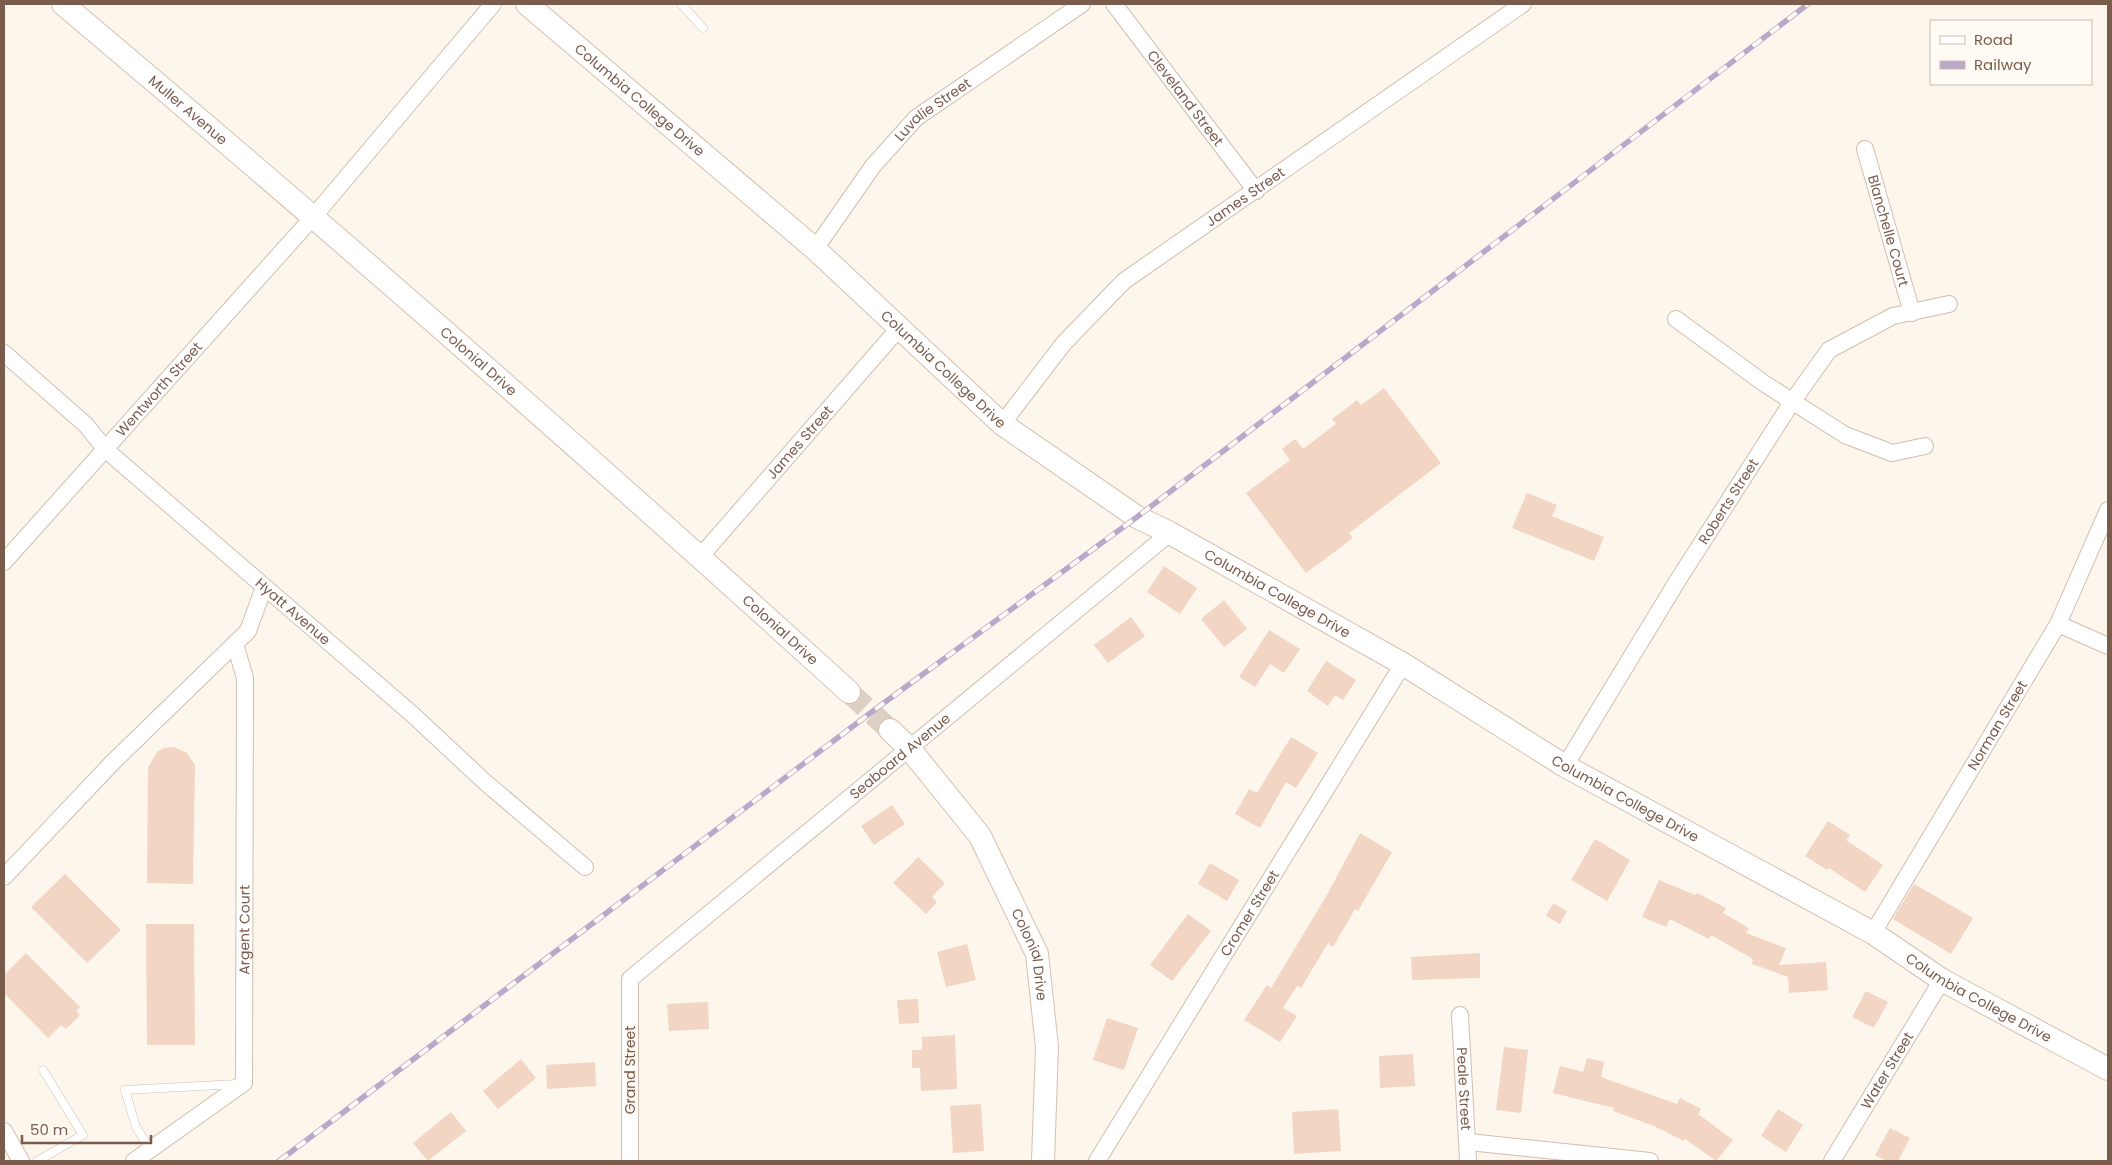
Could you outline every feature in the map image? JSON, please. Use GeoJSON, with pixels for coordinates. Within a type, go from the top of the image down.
{"type":"FeatureCollection","features":[{"type":"Feature","properties":{"kind":"street","name":"Muller Avenue"},"geometry":{"type":"LineString","coordinates":[[63,4],[314,216]]}},
{"type":"Feature","properties":{"kind":"street"},"geometry":{"type":"LineString","coordinates":[[314,216],[494,4]]}},
{"type":"Feature","properties":{"kind":"street","name":"Columbia College Drive"},"geometry":{"type":"LineString","coordinates":[[527,4],[815,249],[1002,424],[1137,517],[1170,533],[1404,664],[1565,766],[1873,932],[1942,980],[2108,1069]]}},
{"type":"Feature","properties":{"kind":"street","name":"Luvalie Street"},"geometry":{"type":"LineString","coordinates":[[815,249],[873,166],[916,118],[1082,4]]}},
{"type":"Feature","properties":{"kind":"street","name":"Cleveland Street"},"geometry":{"type":"LineString","coordinates":[[1114,4],[1256,191]]}},
{"type":"Feature","properties":{"kind":"street","name":"James Street"},"geometry":{"type":"LineString","coordinates":[[1002,424],[1064,343],[1124,281],[1256,191],[1522,4]]}},
{"type":"Feature","properties":{"kind":"street","name":"Blanchelle Court"},"geometry":{"type":"LineString","coordinates":[[1865,149],[1912,313]]}},
{"type":"Feature","properties":{"kind":"street","name":"Wentworth Street"},"geometry":{"type":"LineString","coordinates":[[4,562],[314,216]]}},
{"type":"Feature","properties":{"kind":"street","name":"Colonial Drive"},"geometry":{"type":"LineString","coordinates":[[314,216],[700,557],[849,692]]}},
{"type":"Feature","properties":{"kind":"street","name":"Roberts Street"},"geometry":{"type":"LineString","coordinates":[[1565,766],[1678,580],[1792,402],[1829,350],[1893,316],[1949,304]]}},
{"type":"Feature","properties":{"kind":"street"},"geometry":{"type":"LineString","coordinates":[[1676,319],[1792,402],[1845,435],[1892,453],[1925,446]]}},
{"type":"Feature","properties":{"kind":"street","name":"James Street"},"geometry":{"type":"LineString","coordinates":[[700,557],[900,327]]}},
{"type":"Feature","properties":{"kind":"street","name":"Hyatt Avenue"},"geometry":{"type":"LineString","coordinates":[[4,353],[86,425],[106,450],[585,866]]}},
{"type":"Feature","properties":{"kind":"street","name":"Norman Street"},"geometry":{"type":"LineString","coordinates":[[1873,932],[2058,624],[2108,510]]}},
{"type":"Feature","properties":{"kind":"street","name":"Seaboard Avenue"},"geometry":{"type":"LineString","coordinates":[[630,979],[1170,533]]}},
{"type":"Feature","properties":{"kind":"street"},"geometry":{"type":"LineString","coordinates":[[4,877],[113,762],[248,631],[264,587]]}},
{"type":"Feature","properties":{"kind":"street"},"geometry":{"type":"LineString","coordinates":[[2058,624],[2108,646]]}},
{"type":"Feature","properties":{"kind":"street","name":"Argent Court"},"geometry":{"type":"LineString","coordinates":[[235,644],[245,678],[244,1083]]}},
{"type":"Feature","properties":{"kind":"street","name":"Cromer Street"},"geometry":{"type":"LineString","coordinates":[[1097,1161],[1404,664]]}},
{"type":"Feature","properties":{"kind":"street","name":"Colonial Drive"},"geometry":{"type":"LineString","coordinates":[[890,730],[909,748],[980,836],[1037,954],[1047,1047],[1043,1161]]}},
{"type":"Feature","properties":{"kind":"street","name":"Grand Street"},"geometry":{"type":"LineString","coordinates":[[630,979],[630,1161]]}},
{"type":"Feature","properties":{"kind":"street","name":"Water Street"},"geometry":{"type":"LineString","coordinates":[[1832,1161],[1942,980]]}},
{"type":"Feature","properties":{"kind":"street","name":"Peale Street"},"geometry":{"type":"LineString","coordinates":[[1460,1015],[1469,1142],[1468,1161]]}},
{"type":"Feature","properties":{"kind":"street"},"geometry":{"type":"LineString","coordinates":[[134,1161],[244,1083]]}},
{"type":"Feature","properties":{"kind":"street"},"geometry":{"type":"LineString","coordinates":[[4,1131],[21,1161]]}},
{"type":"Feature","properties":{"kind":"street"},"geometry":{"type":"LineString","coordinates":[[1469,1142],[1650,1161]]}},
{"type":"Feature","properties":{"kind":"lane"},"geometry":{"type":"LineString","coordinates":[[681,4],[703,28]]}},
{"type":"Feature","properties":{"kind":"lane"},"geometry":{"type":"LineString","coordinates":[[38,1161],[83,1135],[43,1070]]}},
{"type":"Feature","properties":{"kind":"lane"},"geometry":{"type":"LineString","coordinates":[[150,1149],[136,1127],[125,1090],[244,1083]]}},
{"type":"Feature","properties":{"kind":"building"},"geometry":{"type":"Polygon","coordinates":[[[1384,388],[1441,463],[1349,533],[1353,538],[1306,573],[1246,493],[1290,460],[1282,449],[1295,439],[1303,449],[1336,424],[1332,419],[1357,400],[1361,405],[1384,388]]]}},
{"type":"Feature","properties":{"kind":"building"},"geometry":{"type":"Polygon","coordinates":[[[1527,493],[1557,505],[1552,516],[1604,537],[1594,561],[1512,528],[1527,493]]]}},
{"type":"Feature","properties":{"kind":"building"},"geometry":{"type":"Polygon","coordinates":[[[1164,566],[1197,588],[1180,614],[1147,592],[1164,566]]]}},
{"type":"Feature","properties":{"kind":"building"},"geometry":{"type":"Polygon","coordinates":[[[1224,600],[1247,629],[1224,647],[1201,619],[1224,600]]]}},
{"type":"Feature","properties":{"kind":"building"},"geometry":{"type":"Polygon","coordinates":[[[1131,617],[1145,636],[1108,663],[1094,645],[1131,617]]]}},
{"type":"Feature","properties":{"kind":"building"},"geometry":{"type":"Polygon","coordinates":[[[1269,630],[1300,649],[1284,673],[1270,664],[1255,687],[1239,677],[1269,630]]]}},
{"type":"Feature","properties":{"kind":"building"},"geometry":{"type":"Polygon","coordinates":[[[1326,661],[1356,680],[1343,700],[1335,695],[1328,706],[1307,691],[1326,661]]]}},
{"type":"Feature","properties":{"kind":"building"},"geometry":{"type":"Polygon","coordinates":[[[1291,737],[1318,753],[1296,788],[1286,782],[1260,828],[1235,814],[1249,789],[1257,793],[1291,737]]]}},
{"type":"Feature","properties":{"kind":"building"},"geometry":{"type":"Polygon","coordinates":[[[174,747],[187,753],[195,765],[193,884],[147,883],[148,768],[157,752],[164,748],[174,747]]]}},
{"type":"Feature","properties":{"kind":"building"},"geometry":{"type":"Polygon","coordinates":[[[892,805],[905,824],[874,845],[861,826],[892,805]]]}},
{"type":"Feature","properties":{"kind":"building"},"geometry":{"type":"Polygon","coordinates":[[[1828,821],[1850,835],[1846,840],[1883,865],[1865,892],[1829,868],[1827,870],[1805,856],[1828,821]]]}},
{"type":"Feature","properties":{"kind":"building"},"geometry":{"type":"Polygon","coordinates":[[[1360,833],[1392,852],[1358,911],[1355,909],[1333,947],[1328,943],[1301,988],[1297,986],[1283,1008],[1297,1016],[1280,1042],[1244,1020],[1267,985],[1271,988],[1328,893],[1360,833]]]}},
{"type":"Feature","properties":{"kind":"building"},"geometry":{"type":"Polygon","coordinates":[[[1595,839],[1630,860],[1607,901],[1571,880],[1595,839]]]}},
{"type":"Feature","properties":{"kind":"building"},"geometry":{"type":"Polygon","coordinates":[[[918,857],[945,883],[932,897],[937,902],[926,914],[893,883],[918,857]]]}},
{"type":"Feature","properties":{"kind":"building"},"geometry":{"type":"Polygon","coordinates":[[[1210,863],[1239,880],[1227,901],[1198,884],[1210,863]]]}},
{"type":"Feature","properties":{"kind":"building"},"geometry":{"type":"Polygon","coordinates":[[[65,874],[121,930],[87,963],[31,907],[65,874]]]}},
{"type":"Feature","properties":{"kind":"building"},"geometry":{"type":"Polygon","coordinates":[[[1659,880],[1695,895],[1697,893],[1726,908],[1723,913],[1749,928],[1746,933],[1786,948],[1779,965],[1826,962],[1828,990],[1789,993],[1788,977],[1752,964],[1753,959],[1711,935],[1709,939],[1670,919],[1666,927],[1642,917],[1659,880]]]}},
{"type":"Feature","properties":{"kind":"building"},"geometry":{"type":"Polygon","coordinates":[[[1914,884],[1973,918],[1951,954],[1893,919],[1914,884]]]}},
{"type":"Feature","properties":{"kind":"building"},"geometry":{"type":"Polygon","coordinates":[[[1553,903],[1567,911],[1560,924],[1546,916],[1553,903]]]}},
{"type":"Feature","properties":{"kind":"building"},"geometry":{"type":"Polygon","coordinates":[[[1188,914],[1211,931],[1172,981],[1150,965],[1188,914]]]}},
{"type":"Feature","properties":{"kind":"building"},"geometry":{"type":"Polygon","coordinates":[[[146,924],[194,924],[195,1045],[147,1045],[146,924]]]}},
{"type":"Feature","properties":{"kind":"building"},"geometry":{"type":"Polygon","coordinates":[[[967,944],[976,980],[946,987],[937,952],[967,944]]]}},
{"type":"Feature","properties":{"kind":"building"},"geometry":{"type":"Polygon","coordinates":[[[26,953],[80,1007],[76,1011],[80,1015],[66,1029],[61,1025],[48,1038],[4,993],[4,975],[26,953]]]}},
{"type":"Feature","properties":{"kind":"building"},"geometry":{"type":"Polygon","coordinates":[[[1480,953],[1480,978],[1412,980],[1411,957],[1480,953]]]}},
{"type":"Feature","properties":{"kind":"building"},"geometry":{"type":"Polygon","coordinates":[[[1866,991],[1888,1002],[1874,1028],[1852,1017],[1866,991]]]}},
{"type":"Feature","properties":{"kind":"building"},"geometry":{"type":"Polygon","coordinates":[[[918,999],[919,1023],[899,1024],[897,1000],[918,999]]]}},
{"type":"Feature","properties":{"kind":"building"},"geometry":{"type":"Polygon","coordinates":[[[708,1002],[709,1029],[669,1031],[667,1004],[708,1002]]]}},
{"type":"Feature","properties":{"kind":"building"},"geometry":{"type":"Polygon","coordinates":[[[1107,1018],[1138,1028],[1124,1070],[1093,1060],[1107,1018]]]}},
{"type":"Feature","properties":{"kind":"building"},"geometry":{"type":"Polygon","coordinates":[[[955,1035],[957,1089],[921,1091],[920,1068],[912,1068],[912,1050],[922,1050],[922,1037],[955,1035]]]}},
{"type":"Feature","properties":{"kind":"building"},"geometry":{"type":"Polygon","coordinates":[[[1504,1047],[1528,1050],[1521,1113],[1496,1110],[1504,1047]]]}},
{"type":"Feature","properties":{"kind":"building"},"geometry":{"type":"Polygon","coordinates":[[[1413,1054],[1415,1086],[1380,1088],[1379,1056],[1413,1054]]]}},
{"type":"Feature","properties":{"kind":"building"},"geometry":{"type":"Polygon","coordinates":[[[1587,1058],[1604,1062],[1601,1077],[1677,1104],[1680,1098],[1701,1109],[1698,1114],[1733,1140],[1716,1161],[1685,1139],[1684,1141],[1654,1126],[1613,1111],[1614,1108],[1553,1093],[1560,1066],[1583,1072],[1587,1058]]]}},
{"type":"Feature","properties":{"kind":"building"},"geometry":{"type":"Polygon","coordinates":[[[521,1059],[536,1078],[498,1109],[483,1091],[521,1059]]]}},
{"type":"Feature","properties":{"kind":"building"},"geometry":{"type":"Polygon","coordinates":[[[595,1062],[596,1086],[547,1089],[546,1065],[595,1062]]]}},
{"type":"Feature","properties":{"kind":"building"},"geometry":{"type":"Polygon","coordinates":[[[981,1104],[984,1151],[953,1153],[950,1106],[981,1104]]]}},
{"type":"Feature","properties":{"kind":"building"},"geometry":{"type":"Polygon","coordinates":[[[1338,1109],[1341,1151],[1294,1154],[1292,1112],[1338,1109]]]}},
{"type":"Feature","properties":{"kind":"building"},"geometry":{"type":"Polygon","coordinates":[[[1778,1109],[1803,1125],[1786,1152],[1761,1136],[1778,1109]]]}},
{"type":"Feature","properties":{"kind":"building"},"geometry":{"type":"Polygon","coordinates":[[[451,1112],[466,1131],[428,1161],[413,1143],[451,1112]]]}},
{"type":"Feature","properties":{"kind":"building"},"geometry":{"type":"Polygon","coordinates":[[[1890,1128],[1910,1138],[1898,1161],[1887,1161],[1875,1155],[1890,1128]]]}},
{"type":"Feature","properties":{"kind":"tunnel"},"geometry":{"type":"LineString","coordinates":[[849,692],[890,730]]}},
{"type":"Feature","properties":{"kind":"railway"},"geometry":{"type":"LineString","coordinates":[[279,1161],[877,708],[1137,517],[1808,4]]}}]}
